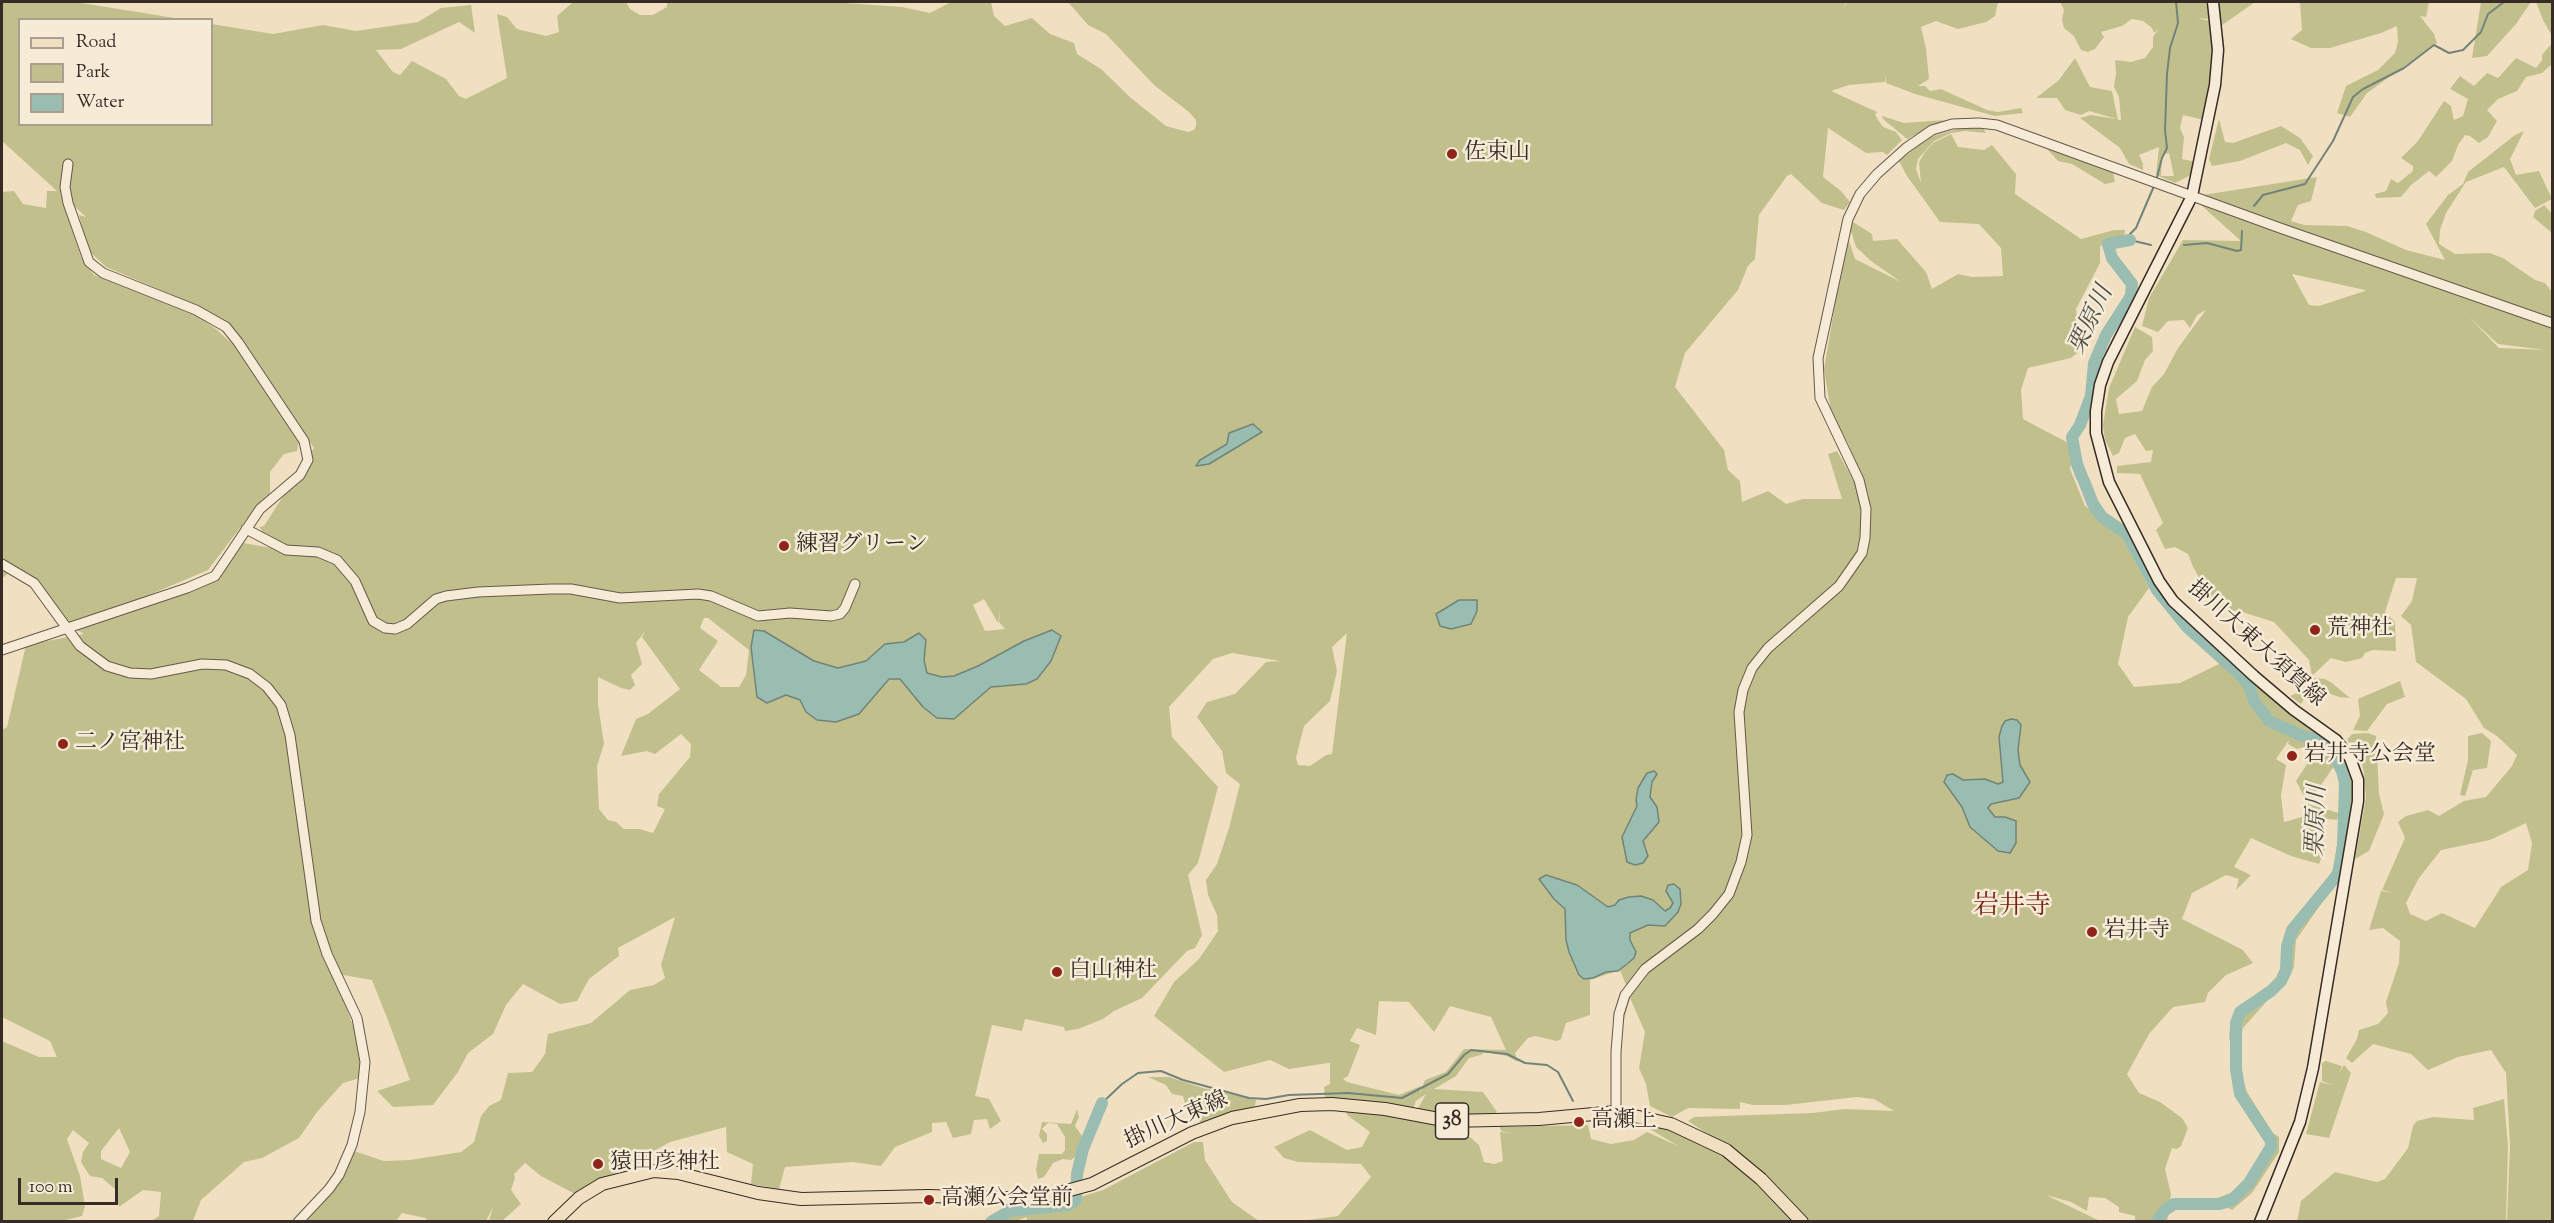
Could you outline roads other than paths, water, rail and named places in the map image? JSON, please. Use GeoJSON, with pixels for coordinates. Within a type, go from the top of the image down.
{"type":"FeatureCollection","features":[{"type":"Feature","properties":{"kind":"main road","name":"掛川大東大須賀線"},"geometry":{"type":"LineString","coordinates":[[2213,2],[2218,50],[2215,85],[2192,196],[2108,362],[2100,384],[2096,411],[2098,449],[2105,473],[2159,581],[2173,601],[2254,676],[2294,710],[2336,740],[2350,758],[2358,780],[2358,801],[2313,1068],[2300,1122],[2260,1221]]}},
{"type":"Feature","properties":{"kind":"main road","name":"掛川大東線"},"geometry":{"type":"LineString","coordinates":[[554,1221],[579,1198],[602,1184],[654,1171],[678,1173],[758,1193],[801,1199],[928,1196],[1037,1198],[1077,1189],[1192,1133],[1232,1118],[1300,1105],[1332,1104],[1449,1121],[1539,1119],[1616,1112],[1671,1124],[1726,1150],[1761,1179],[1802,1221]]}},
{"type":"Feature","properties":{"kind":"street"},"geometry":{"type":"LineString","coordinates":[[1616,1112],[1616,1053],[1619,1014],[1625,994],[1646,969],[1698,929],[1713,914],[1729,894],[1741,862],[1747,836],[1739,712],[1743,690],[1752,668],[1768,648],[1839,586],[1862,552],[1867,524],[1859,480],[1820,398],[1818,370],[1820,347],[1848,219],[1860,194],[1877,174],[1906,148],[1932,130],[1952,124],[1973,123],[2007,128],[2192,196],[2553,323]]}},
{"type":"Feature","properties":{"kind":"street"},"geometry":{"type":"LineString","coordinates":[[2,650],[187,588],[214,576],[221,569],[260,509],[300,475],[308,460],[304,441],[226,327],[196,310],[103,273],[89,262],[68,203],[65,187],[68,164]]}},
{"type":"Feature","properties":{"kind":"street"},"geometry":{"type":"LineString","coordinates":[[246,529],[286,550],[310,551],[328,555],[337,560],[355,581],[373,621],[385,628],[395,629],[407,624],[436,599],[446,596],[561,588],[620,597],[698,594],[711,596],[758,616],[790,613],[831,616],[840,614],[845,609],[855,584]]}},
{"type":"Feature","properties":{"kind":"street"},"geometry":{"type":"LineString","coordinates":[[2,564],[34,583],[66,629],[87,654],[107,666],[130,673],[151,674],[202,664],[226,665],[250,674],[267,687],[280,705],[286,719],[316,921],[327,954],[357,1018],[365,1062],[360,1112],[352,1145],[339,1175],[329,1189],[298,1221]]}},
{"type":"Feature","properties":{"kind":"water"},"geometry":{"type":"Polygon","coordinates":[[[1253,424],[1262,432],[1209,464],[1196,466],[1200,460],[1227,444],[1229,433],[1253,424]]]}},
{"type":"Feature","properties":{"kind":"water"},"geometry":{"type":"Polygon","coordinates":[[[1459,600],[1477,600],[1477,611],[1471,624],[1451,629],[1440,626],[1436,614],[1459,600]]]}},
{"type":"Feature","properties":{"kind":"water"},"geometry":{"type":"Polygon","coordinates":[[[754,630],[764,631],[814,661],[838,668],[866,661],[885,644],[904,642],[919,633],[926,640],[924,660],[927,673],[942,677],[954,676],[978,666],[1024,641],[1052,630],[1061,636],[1051,661],[1037,679],[1026,684],[991,687],[954,719],[937,718],[923,707],[900,679],[889,679],[859,714],[836,722],[817,720],[806,712],[800,700],[786,695],[767,703],[757,697],[751,647],[754,630]]]}},
{"type":"Feature","properties":{"kind":"water"},"geometry":{"type":"Polygon","coordinates":[[[2017,720],[2021,725],[2018,750],[2020,765],[2030,782],[2019,798],[1991,804],[1988,808],[1995,817],[2005,817],[2016,821],[2016,843],[2010,853],[1998,851],[1970,827],[1962,807],[1944,782],[1947,775],[1953,774],[1963,780],[1985,779],[1998,784],[2003,782],[1999,737],[2005,721],[2017,720]]]}},
{"type":"Feature","properties":{"kind":"water"},"geometry":{"type":"Polygon","coordinates":[[[1654,771],[1657,774],[1652,782],[1650,797],[1657,807],[1659,822],[1643,841],[1648,856],[1643,863],[1635,865],[1627,862],[1622,837],[1637,806],[1638,788],[1647,773],[1654,771]]]}},
{"type":"Feature","properties":{"kind":"water"},"geometry":{"type":"Polygon","coordinates":[[[1546,875],[1577,885],[1608,907],[1615,905],[1619,900],[1641,896],[1653,900],[1665,911],[1673,903],[1666,891],[1668,885],[1674,884],[1680,889],[1681,904],[1678,912],[1665,926],[1648,925],[1630,933],[1630,940],[1636,952],[1634,958],[1618,971],[1584,979],[1579,975],[1569,952],[1566,940],[1565,909],[1539,879],[1546,875]]]}},
{"type":"Feature","properties":{"kind":"waterway"},"geometry":{"type":"LineString","coordinates":[[2156,181],[2167,148],[2165,130],[2167,74],[2170,48],[2178,23],[2176,2]]}},
{"type":"Feature","properties":{"kind":"waterway"},"geometry":{"type":"LineString","coordinates":[[2254,206],[2263,195],[2305,184],[2333,141],[2353,97],[2363,89],[2404,68],[2434,45],[2449,53],[2463,50],[2481,32],[2488,14],[2504,2]]}},
{"type":"Feature","properties":{"kind":"waterway"},"geometry":{"type":"LineString","coordinates":[[2151,245],[2130,240],[2130,234],[2136,228],[2154,186]]}},
{"type":"Feature","properties":{"kind":"waterway"},"geometry":{"type":"LineString","coordinates":[[2184,245],[2207,243],[2237,251],[2241,250],[2242,231]]}},
{"type":"Feature","properties":{"kind":"waterway","name":"栗原川"},"geometry":{"type":"LineString","coordinates":[[2082,477],[2072,437],[2080,425],[2091,396],[2094,363],[2106,335],[2131,296],[2132,284],[2112,258],[2108,244],[2130,240]]}},
{"type":"Feature","properties":{"kind":"waterway","name":"栗原川"},"geometry":{"type":"LineString","coordinates":[[2084,481],[2093,504],[2102,517],[2127,534],[2157,590],[2187,627],[2249,685],[2254,701],[2269,721],[2323,742],[2331,749],[2345,783],[2343,846],[2338,874],[2292,930],[2287,947],[2286,970],[2281,981],[2271,991],[2240,1012],[2236,1023],[2236,1069],[2240,1094],[2271,1141],[2271,1147],[2249,1183],[2232,1200],[2220,1204],[2174,1204],[2165,1210],[2157,1222]]}},
{"type":"Feature","properties":{"kind":"waterway"},"geometry":{"type":"LineString","coordinates":[[1102,1103],[1138,1073],[1161,1071],[1183,1080],[1249,1098],[1266,1099],[1289,1095],[1348,1093],[1402,1098],[1448,1074],[1471,1050],[1507,1054],[1525,1063],[1547,1065],[1558,1072],[1573,1101]]}},
{"type":"Feature","properties":{"kind":"waterway"},"geometry":{"type":"LineString","coordinates":[[991,1222],[1010,1211],[1068,1205],[1076,1200],[1077,1174],[1083,1149],[1102,1103]]}},
{"type":"Feature","properties":{"kind":"place","name":"佐束山"},"geometry":{"type":"Point","coordinates":[1452,154]}},
{"type":"Feature","properties":{"kind":"place","name":"練習グリーン"},"geometry":{"type":"Point","coordinates":[784,546]}},
{"type":"Feature","properties":{"kind":"place","name":"荒神社"},"geometry":{"type":"Point","coordinates":[2315,630]}},
{"type":"Feature","properties":{"kind":"place","name":"二ノ宮神社"},"geometry":{"type":"Point","coordinates":[63,744]}},
{"type":"Feature","properties":{"kind":"place","name":"岩井寺公会堂"},"geometry":{"type":"Point","coordinates":[2292,756]}},
{"type":"Feature","properties":{"kind":"place","name":"岩井寺"},"geometry":{"type":"Point","coordinates":[2092,932]}},
{"type":"Feature","properties":{"kind":"place","name":"白山神社"},"geometry":{"type":"Point","coordinates":[1057,972]}},
{"type":"Feature","properties":{"kind":"place","name":"高瀬上"},"geometry":{"type":"Point","coordinates":[1579,1122]}},
{"type":"Feature","properties":{"kind":"place","name":"猿田彦神社"},"geometry":{"type":"Point","coordinates":[598,1164]}},
{"type":"Feature","properties":{"kind":"place","name":"高瀬公会堂前"},"geometry":{"type":"Point","coordinates":[929,1200]}},
{"type":"Feature","properties":{"kind":"district","name":"岩井寺"},"geometry":{"type":"Point","coordinates":[2012,909]}}]}
